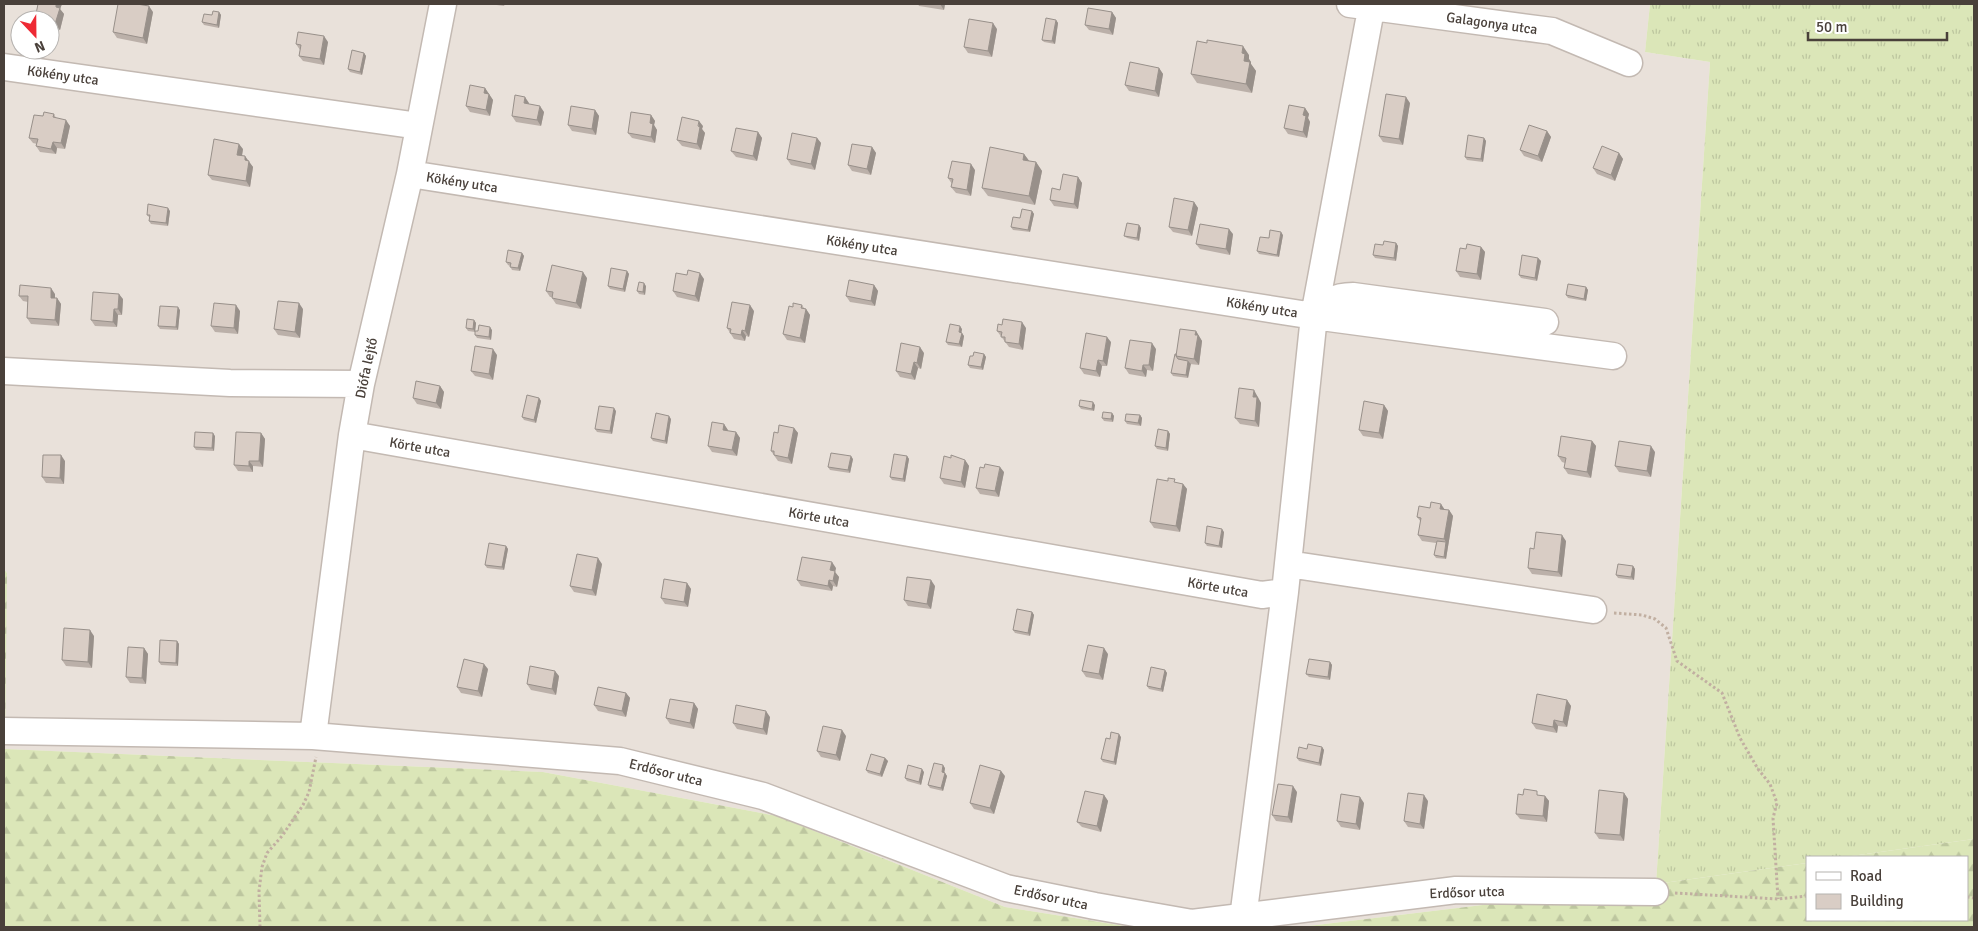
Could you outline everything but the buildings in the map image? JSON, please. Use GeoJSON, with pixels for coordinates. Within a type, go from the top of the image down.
{"type":"FeatureCollection","features":[{"type":"Feature","properties":{"kind":"street","name":"Diófa lejtő"},"geometry":{"type":"LineString","coordinates":[[316,736],[352,435],[361,384],[410,174],[442,4]]}},
{"type":"Feature","properties":{"kind":"street","name":"Galagonya utca"},"geometry":{"type":"LineString","coordinates":[[1365,5],[1552,31],[1629,63]]}},
{"type":"Feature","properties":{"kind":"street"},"geometry":{"type":"LineString","coordinates":[[1244,918],[1285,592],[1314,316],[1365,5]]}},
{"type":"Feature","properties":{"kind":"street","name":"Kökény utca"},"geometry":{"type":"LineString","coordinates":[[4,67],[419,126]]}},
{"type":"Feature","properties":{"kind":"street","name":"Kökény utca"},"geometry":{"type":"LineString","coordinates":[[410,174],[1314,316],[1613,356]]}},
{"type":"Feature","properties":{"kind":"street","name":"Kökény utca"},"geometry":{"type":"LineString","coordinates":[[1314,316],[1326,303],[1340,296],[1353,296],[1545,322]]}},
{"type":"Feature","properties":{"kind":"street"},"geometry":{"type":"LineString","coordinates":[[4,371],[230,383],[361,384]]}},
{"type":"Feature","properties":{"kind":"street","name":"Körte utca"},"geometry":{"type":"LineString","coordinates":[[352,435],[1262,595],[1285,592]]}},
{"type":"Feature","properties":{"kind":"street"},"geometry":{"type":"LineString","coordinates":[[1288,564],[1593,610]]}},
{"type":"Feature","properties":{"kind":"street","name":"Erdősor utca"},"geometry":{"type":"LineString","coordinates":[[4,732],[316,736],[620,761],[763,796],[1006,888],[1192,923],[1456,890],[1655,892]]}},
{"type":"Feature","properties":{"kind":"path"},"geometry":{"type":"LineString","coordinates":[[1593,610],[1642,615],[1655,619],[1666,628],[1677,661],[1722,693],[1740,738],[1758,769],[1770,784],[1777,802],[1773,818],[1778,899]]}},
{"type":"Feature","properties":{"kind":"path"},"geometry":{"type":"LineString","coordinates":[[260,927],[259,891],[262,867],[267,853],[282,836],[309,792],[316,736]]}},
{"type":"Feature","properties":{"kind":"path"},"geometry":{"type":"LineString","coordinates":[[1655,892],[1778,899],[1806,896]]}},
{"type":"Feature","properties":{"kind":"shaded area"},"geometry":{"type":"Polygon","coordinates":[[[4,4],[1650,4],[1645,52],[1710,62],[1656,884],[1300,927],[1131,927],[1005,907],[777,816],[543,772],[4,749],[7,573],[4,569],[4,4]]]}},
{"type":"Feature","properties":{"kind":"green space"},"geometry":{"type":"Polygon","coordinates":[[[1650,4],[1974,4],[1974,839],[1851,856],[1806,856],[1806,863],[1656,884],[1710,62],[1645,52],[1650,4]]]}},
{"type":"Feature","properties":{"kind":"green space"},"geometry":{"type":"Polygon","coordinates":[[[4,569],[7,573],[5,749],[543,772],[777,816],[1005,907],[1131,927],[4,927],[4,569]]]}},
{"type":"Feature","properties":{"kind":"green space"},"geometry":{"type":"Polygon","coordinates":[[[1974,839],[1974,927],[1300,927],[1656,884],[1806,863],[1806,921],[1968,921],[1968,856],[1851,856],[1974,839]]]}}]}
